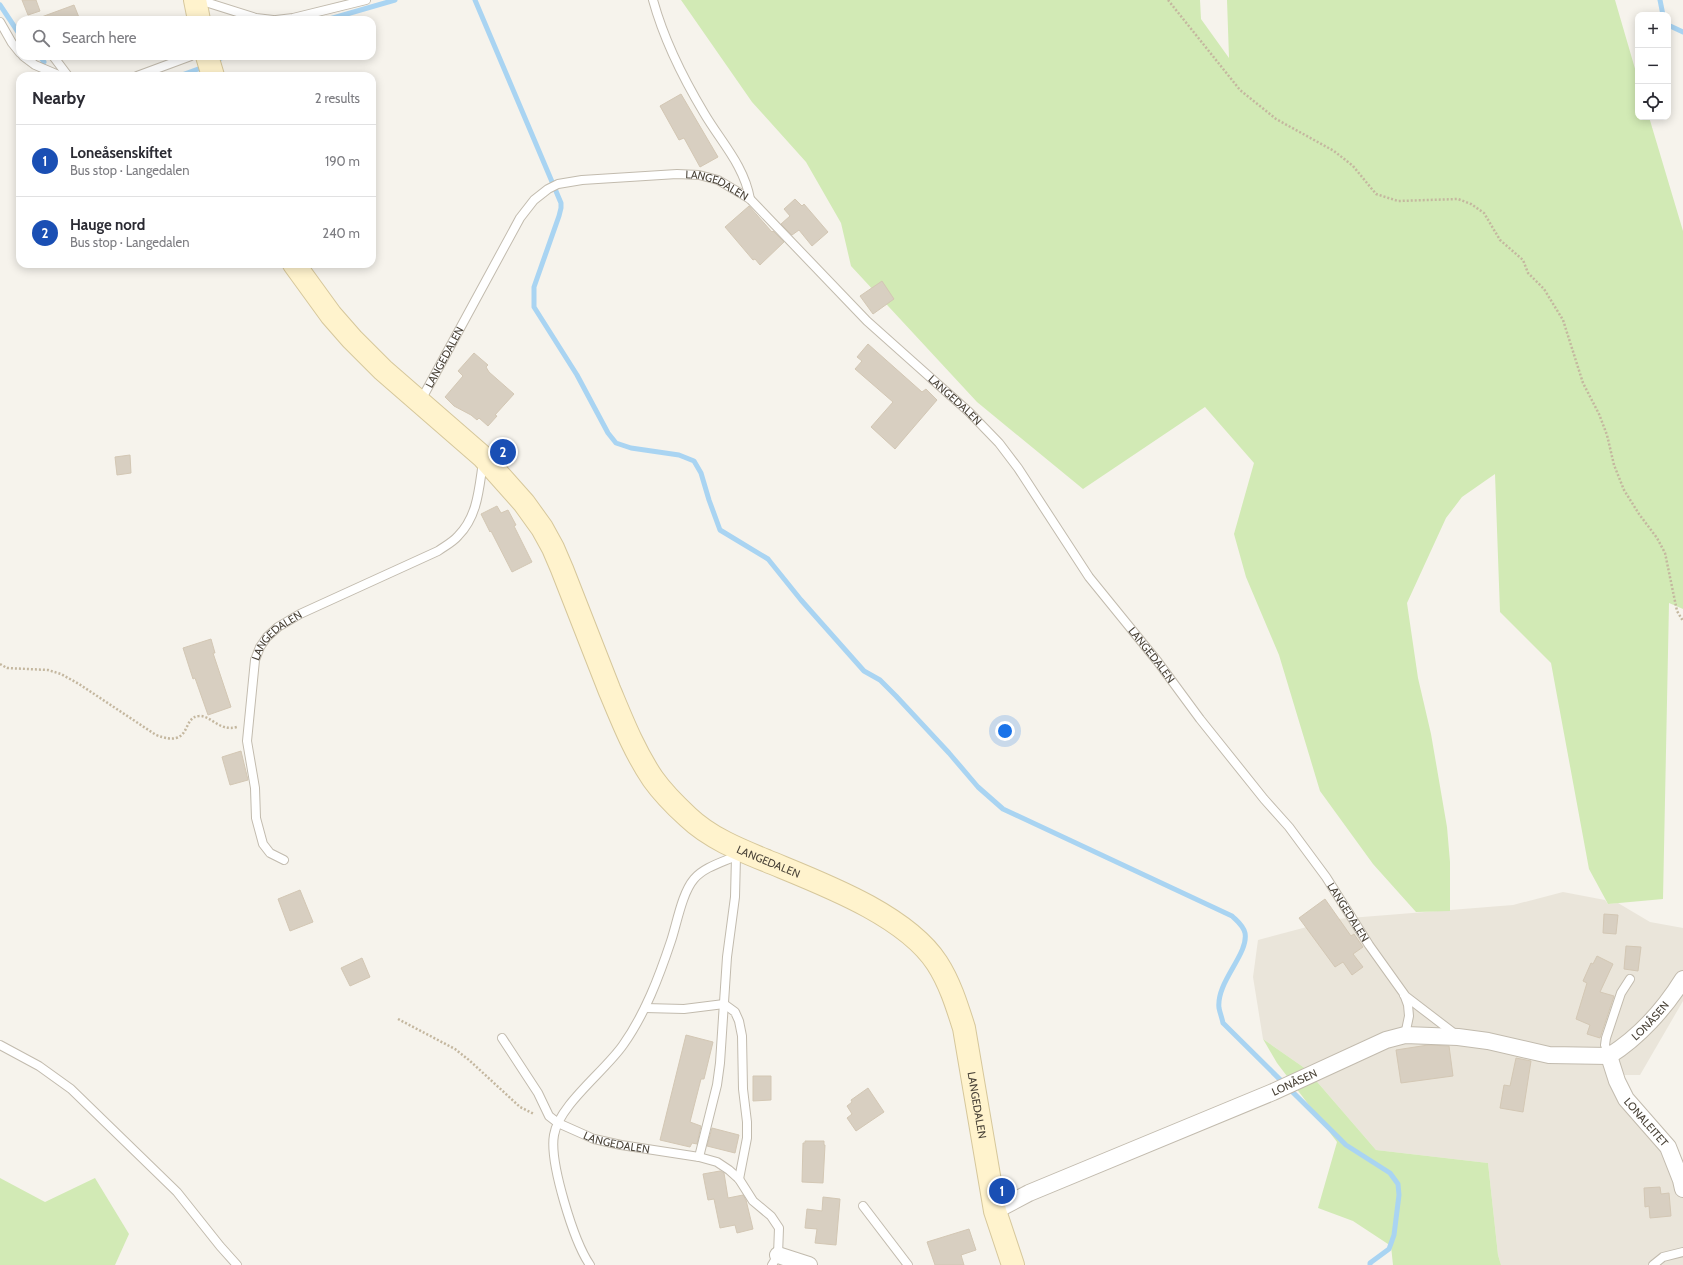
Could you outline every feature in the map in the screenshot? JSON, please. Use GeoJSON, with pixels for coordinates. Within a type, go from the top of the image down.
{"type":"FeatureCollection","features":[{"type":"Feature","properties":{"kind":"main road"},"geometry":{"type":"LineString","coordinates":[[194,0],[198,16]]}},
{"type":"Feature","properties":{"kind":"main road"},"geometry":{"type":"LineString","coordinates":[[208,60],[212,72]]}},
{"type":"Feature","properties":{"kind":"main road","name":"LANGEDALEN"},"geometry":{"type":"LineString","coordinates":[[297,268],[332,315],[352,338],[383,370],[483,457],[535,516],[554,548],[624,725],[639,757],[654,780],[690,819],[738,853],[850,897],[905,930],[923,946],[937,962],[948,983],[964,1028],[994,1211],[1013,1265]]}},
{"type":"Feature","properties":{"kind":"street","name":"LONÅSEN"},"geometry":{"type":"LineString","coordinates":[[994,1211],[1036,1190],[1273,1092],[1359,1051],[1386,1040],[1405,1035],[1458,1037],[1488,1041],[1549,1055],[1609,1056],[1617,1051],[1660,1011],[1683,979]]}},
{"type":"Feature","properties":{"kind":"street","name":"LONALEITET"},"geometry":{"type":"LineString","coordinates":[[1609,1056],[1617,1080],[1626,1099],[1668,1147],[1683,1189]]}},
{"type":"Feature","properties":{"kind":"street","name":"LANGEDALEN"},"geometry":{"type":"LineString","coordinates":[[775,1260],[810,1265]]}},
{"type":"Feature","properties":{"kind":"lane"},"geometry":{"type":"LineString","coordinates":[[200,0],[250,16]]}},
{"type":"Feature","properties":{"kind":"lane"},"geometry":{"type":"LineString","coordinates":[[303,16],[366,0]]}},
{"type":"Feature","properties":{"kind":"lane"},"geometry":{"type":"LineString","coordinates":[[653,0],[659,20],[673,54],[704,114],[745,178],[750,198]]}},
{"type":"Feature","properties":{"kind":"lane"},"geometry":{"type":"LineString","coordinates":[[0,22],[16,48]]}},
{"type":"Feature","properties":{"kind":"lane"},"geometry":{"type":"LineString","coordinates":[[28,60],[51,72]]}},
{"type":"Feature","properties":{"kind":"lane"},"geometry":{"type":"LineString","coordinates":[[56,60],[65,72]]}},
{"type":"Feature","properties":{"kind":"lane"},"geometry":{"type":"LineString","coordinates":[[148,72],[180,60]]}},
{"type":"Feature","properties":{"kind":"lane","name":"LANGEDALEN"},"geometry":{"type":"LineString","coordinates":[[420,402],[520,218],[534,200],[548,188],[558,184],[582,180],[677,174],[699,175],[718,180],[750,198],[867,321],[969,412],[999,443],[1018,468],[1089,577],[1158,662],[1200,719],[1264,799],[1289,827],[1326,877],[1404,994],[1408,1005],[1405,1035]]}},
{"type":"Feature","properties":{"kind":"lane","name":"LANGEDALEN"},"geometry":{"type":"LineString","coordinates":[[284,860],[270,853],[266,848],[256,818],[255,788],[247,741],[255,660],[260,647],[267,637],[278,627],[300,614],[438,551],[457,537],[468,526],[474,512],[478,496],[483,457]]}},
{"type":"Feature","properties":{"kind":"lane"},"geometry":{"type":"LineString","coordinates":[[698,1157],[717,1085],[720,1063],[727,958],[735,896],[738,853]]}},
{"type":"Feature","properties":{"kind":"lane"},"geometry":{"type":"LineString","coordinates":[[590,1265],[579,1243],[557,1173],[553,1148],[554,1134],[558,1123],[570,1105],[608,1065],[623,1045],[645,1008],[670,943],[686,895],[694,880],[702,872],[738,853]]}},
{"type":"Feature","properties":{"kind":"lane"},"geometry":{"type":"LineString","coordinates":[[1609,1056],[1605,1045],[1606,1038],[1621,993],[1630,979]]}},
{"type":"Feature","properties":{"kind":"lane","name":"LANGEDALEN"},"geometry":{"type":"LineString","coordinates":[[1404,994],[1458,1037]]}},
{"type":"Feature","properties":{"kind":"lane"},"geometry":{"type":"LineString","coordinates":[[645,1008],[684,1009],[724,1004],[735,1012],[739,1021],[742,1036],[743,1089],[747,1122],[747,1138],[739,1179]]}},
{"type":"Feature","properties":{"kind":"lane"},"geometry":{"type":"LineString","coordinates":[[502,1038],[538,1094],[549,1116]]}},
{"type":"Feature","properties":{"kind":"lane"},"geometry":{"type":"LineString","coordinates":[[0,1045],[39,1066],[71,1089],[178,1192],[220,1246],[237,1265]]}},
{"type":"Feature","properties":{"kind":"lane","name":"LANGEDALEN"},"geometry":{"type":"LineString","coordinates":[[549,1116],[558,1123],[594,1138],[621,1145],[698,1157],[717,1162],[739,1179],[753,1201],[772,1216],[779,1228],[775,1260]]}},
{"type":"Feature","properties":{"kind":"lane"},"geometry":{"type":"LineString","coordinates":[[863,1206],[908,1265]]}},
{"type":"Feature","properties":{"kind":"lane"},"geometry":{"type":"LineString","coordinates":[[1653,1265],[1664,1257],[1683,1252]]}},
{"type":"Feature","properties":{"kind":"path"},"geometry":{"type":"LineString","coordinates":[[1168,0],[1240,90],[1276,119],[1334,151],[1353,166],[1376,194],[1398,201],[1458,199],[1471,204],[1484,213],[1500,240],[1523,260],[1528,273],[1544,289],[1563,320],[1582,382],[1599,414],[1607,435],[1614,464],[1624,490],[1639,514],[1657,538],[1665,553],[1678,610],[1683,621]]}},
{"type":"Feature","properties":{"kind":"path"},"geometry":{"type":"LineString","coordinates":[[0,664],[7,668],[35,668],[54,671],[79,684],[156,735],[162,737],[180,737],[184,733],[192,718],[197,716],[203,716],[214,723],[229,728],[235,727],[249,718]]}},
{"type":"Feature","properties":{"kind":"path"},"geometry":{"type":"LineString","coordinates":[[398,1019],[455,1049],[470,1060],[527,1111],[534,1114],[549,1116]]}},
{"type":"Feature","properties":{"kind":"shaded area"},"geometry":{"type":"Polygon","coordinates":[[[1563,892],[1605,900],[1608,904],[1618,903],[1650,922],[1683,928],[1683,1001],[1640,1075],[1623,1075],[1633,1097],[1683,1172],[1683,1265],[1501,1265],[1498,1255],[1488,1163],[1376,1150],[1306,1069],[1263,1039],[1253,977],[1258,940],[1337,919],[1513,905],[1563,892]]]}},
{"type":"Feature","properties":{"kind":"green space"},"geometry":{"type":"Polygon","coordinates":[[[681,0],[1200,0],[1201,19],[1229,58],[1227,0],[1615,0],[1635,69],[1635,120],[1650,120],[1683,231],[1683,609],[1669,603],[1663,899],[1608,904],[1589,869],[1551,663],[1500,612],[1495,474],[1462,497],[1446,518],[1407,603],[1418,678],[1431,734],[1447,827],[1450,862],[1450,911],[1416,912],[1373,864],[1320,791],[1279,655],[1246,577],[1234,534],[1254,463],[1205,407],[1083,489],[977,402],[851,266],[841,223],[806,162],[752,102],[681,0]]]}},
{"type":"Feature","properties":{"kind":"green space"},"geometry":{"type":"Polygon","coordinates":[[[1263,1039],[1306,1069],[1376,1150],[1488,1163],[1498,1255],[1501,1265],[1393,1265],[1391,1246],[1353,1221],[1318,1208],[1337,1142],[1277,1063],[1263,1039]]]}},
{"type":"Feature","properties":{"kind":"green space"},"geometry":{"type":"Polygon","coordinates":[[[0,1178],[45,1202],[95,1178],[129,1234],[115,1265],[0,1265],[0,1178]]]}},
{"type":"Feature","properties":{"kind":"building"},"geometry":{"type":"Polygon","coordinates":[[[22,0],[36,0],[40,11],[28,15],[22,0]]]}},
{"type":"Feature","properties":{"kind":"building"},"geometry":{"type":"Polygon","coordinates":[[[74,5],[78,16],[44,16],[74,5]]]}},
{"type":"Feature","properties":{"kind":"building"},"geometry":{"type":"Polygon","coordinates":[[[681,94],[718,157],[700,167],[684,138],[679,140],[660,106],[681,94]]]}},
{"type":"Feature","properties":{"kind":"building"},"geometry":{"type":"Polygon","coordinates":[[[795,199],[802,206],[804,204],[828,232],[812,246],[799,230],[792,235],[781,224],[790,216],[784,209],[795,199]]]}},
{"type":"Feature","properties":{"kind":"building"},"geometry":{"type":"Polygon","coordinates":[[[749,206],[772,232],[773,231],[784,242],[760,265],[755,259],[753,260],[725,227],[749,206]]]}},
{"type":"Feature","properties":{"kind":"building"},"geometry":{"type":"Polygon","coordinates":[[[882,281],[894,299],[873,314],[860,296],[882,281]]]}},
{"type":"Feature","properties":{"kind":"building"},"geometry":{"type":"Polygon","coordinates":[[[868,344],[922,392],[926,389],[937,400],[895,449],[871,427],[893,402],[855,369],[862,361],[857,357],[868,344]]]}},
{"type":"Feature","properties":{"kind":"building"},"geometry":{"type":"Polygon","coordinates":[[[474,353],[488,365],[486,367],[489,372],[514,394],[495,415],[497,416],[488,426],[479,418],[477,420],[454,406],[445,397],[463,376],[458,371],[474,353]]]}},
{"type":"Feature","properties":{"kind":"building"},"geometry":{"type":"Polygon","coordinates":[[[130,455],[131,473],[117,475],[115,457],[130,455]]]}},
{"type":"Feature","properties":{"kind":"building"},"geometry":{"type":"Polygon","coordinates":[[[497,506],[501,513],[508,510],[516,525],[514,526],[532,562],[512,572],[481,514],[497,506]]]}},
{"type":"Feature","properties":{"kind":"building"},"geometry":{"type":"Polygon","coordinates":[[[211,639],[215,653],[213,653],[231,707],[208,715],[195,678],[193,679],[183,648],[211,639]]]}},
{"type":"Feature","properties":{"kind":"building"},"geometry":{"type":"Polygon","coordinates":[[[241,751],[248,780],[230,785],[222,757],[241,751]]]}},
{"type":"Feature","properties":{"kind":"building"},"geometry":{"type":"Polygon","coordinates":[[[300,890],[313,922],[290,931],[278,899],[300,890]]]}},
{"type":"Feature","properties":{"kind":"building"},"geometry":{"type":"Polygon","coordinates":[[[1325,899],[1351,936],[1354,934],[1363,947],[1353,954],[1363,967],[1352,975],[1343,962],[1335,967],[1299,918],[1325,899]]]}},
{"type":"Feature","properties":{"kind":"building"},"geometry":{"type":"Polygon","coordinates":[[[1604,914],[1618,915],[1616,934],[1603,933],[1604,914]]]}},
{"type":"Feature","properties":{"kind":"building"},"geometry":{"type":"Polygon","coordinates":[[[1626,946],[1641,947],[1638,971],[1624,969],[1626,946]]]}},
{"type":"Feature","properties":{"kind":"building"},"geometry":{"type":"Polygon","coordinates":[[[1597,956],[1613,964],[1600,992],[1614,996],[1600,1038],[1587,1034],[1590,1025],[1576,1019],[1587,983],[1583,981],[1591,963],[1593,964],[1597,956]]]}},
{"type":"Feature","properties":{"kind":"building"},"geometry":{"type":"Polygon","coordinates":[[[362,958],[370,977],[350,986],[341,968],[362,958]]]}},
{"type":"Feature","properties":{"kind":"building"},"geometry":{"type":"Polygon","coordinates":[[[686,1035],[713,1042],[704,1079],[701,1079],[690,1122],[701,1126],[697,1144],[692,1143],[690,1147],[660,1140],[686,1035]]]}},
{"type":"Feature","properties":{"kind":"building"},"geometry":{"type":"Polygon","coordinates":[[[1428,1045],[1449,1046],[1453,1076],[1401,1083],[1396,1050],[1428,1045]]]}},
{"type":"Feature","properties":{"kind":"building"},"geometry":{"type":"Polygon","coordinates":[[[1516,1058],[1531,1061],[1523,1112],[1500,1108],[1504,1085],[1510,1086],[1516,1058]]]}},
{"type":"Feature","properties":{"kind":"building"},"geometry":{"type":"Polygon","coordinates":[[[753,1076],[771,1076],[771,1100],[753,1101],[753,1076]]]}},
{"type":"Feature","properties":{"kind":"building"},"geometry":{"type":"Polygon","coordinates":[[[868,1088],[884,1112],[856,1131],[847,1118],[852,1114],[847,1106],[852,1102],[851,1100],[868,1088]]]}},
{"type":"Feature","properties":{"kind":"building"},"geometry":{"type":"Polygon","coordinates":[[[712,1128],[739,1135],[735,1153],[707,1146],[712,1128]]]}},
{"type":"Feature","properties":{"kind":"building"},"geometry":{"type":"Polygon","coordinates":[[[805,1141],[824,1141],[823,1183],[802,1182],[803,1143],[805,1143],[805,1141]]]}},
{"type":"Feature","properties":{"kind":"building"},"geometry":{"type":"Polygon","coordinates":[[[720,1171],[724,1173],[728,1198],[743,1195],[746,1200],[753,1229],[737,1233],[735,1225],[720,1228],[714,1199],[708,1200],[703,1174],[720,1171]]]}},
{"type":"Feature","properties":{"kind":"building"},"geometry":{"type":"Polygon","coordinates":[[[1660,1187],[1661,1194],[1669,1193],[1671,1216],[1650,1218],[1649,1206],[1645,1207],[1644,1188],[1660,1187]]]}},
{"type":"Feature","properties":{"kind":"building"},"geometry":{"type":"Polygon","coordinates":[[[823,1197],[840,1199],[836,1245],[815,1243],[817,1229],[805,1228],[807,1209],[822,1211],[823,1197]]]}},
{"type":"Feature","properties":{"kind":"building"},"geometry":{"type":"Polygon","coordinates":[[[969,1229],[976,1250],[961,1255],[964,1265],[935,1265],[927,1242],[969,1229]]]}},
{"type":"Feature","properties":{"kind":"waterway"},"geometry":{"type":"LineString","coordinates":[[340,16],[395,0]]}},
{"type":"Feature","properties":{"kind":"waterway"},"geometry":{"type":"LineString","coordinates":[[475,0],[561,203],[559,216],[534,287],[534,307],[577,375],[608,433],[616,443],[631,448],[679,455],[694,461],[701,473],[720,530],[768,559],[801,600],[864,671],[880,680],[949,753],[978,787],[1003,809],[1232,916],[1240,923],[1245,933],[1245,941],[1238,959],[1222,988],[1219,998],[1219,1008],[1223,1023],[1346,1145],[1390,1173],[1398,1184],[1399,1195],[1394,1235],[1389,1249],[1370,1263],[1370,1265]]}},
{"type":"Feature","properties":{"kind":"waterway"},"geometry":{"type":"LineString","coordinates":[[1660,0],[1662,12]]}},
{"type":"Feature","properties":{"kind":"waterway"},"geometry":{"type":"LineString","coordinates":[[0,5],[16,29]]}},
{"type":"Feature","properties":{"kind":"waterway"},"geometry":{"type":"LineString","coordinates":[[1671,26],[1683,32]]}},
{"type":"Feature","properties":{"kind":"waterway"},"geometry":{"type":"LineString","coordinates":[[190,72],[201,68]]}},
{"type":"Feature","properties":{"kind":"place","name":"Hauge nord"},"geometry":{"type":"Point","coordinates":[503,452]}},
{"type":"Feature","properties":{"kind":"place","name":"Loneåsenskiftet"},"geometry":{"type":"Point","coordinates":[1002,1191]}}]}
